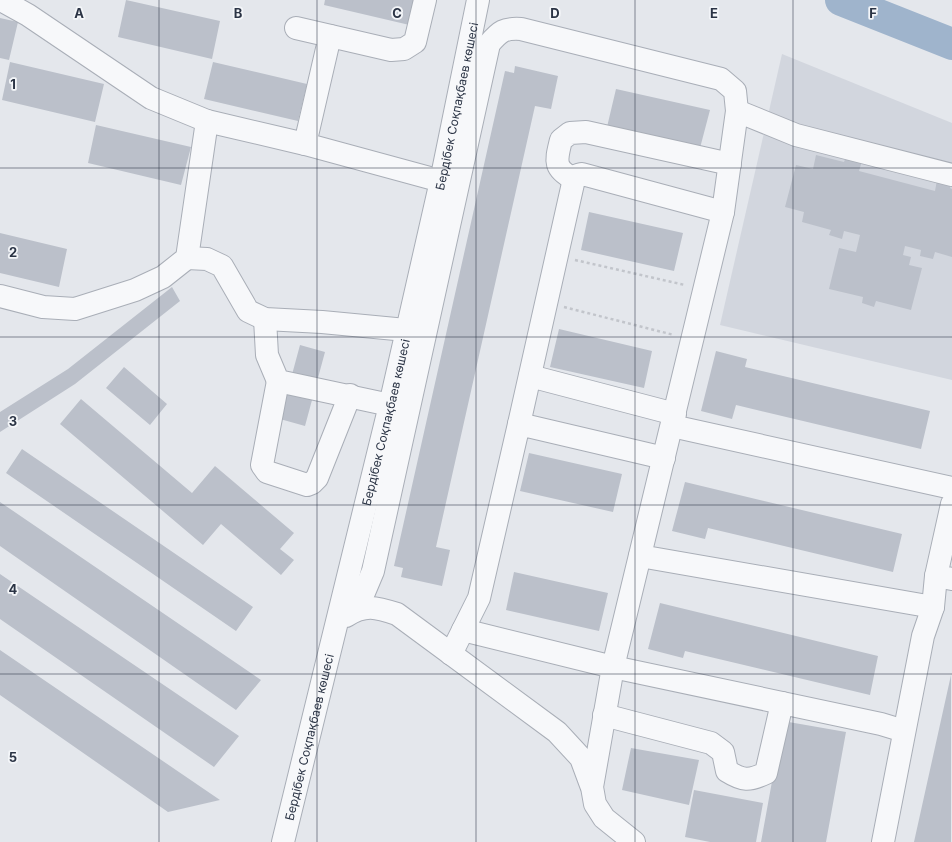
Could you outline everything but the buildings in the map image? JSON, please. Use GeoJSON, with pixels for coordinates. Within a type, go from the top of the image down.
{"type":"FeatureCollection","features":[{"type":"Feature","properties":{"kind":"street"},"geometry":{"type":"LineString","coordinates":[[0,0],[28,15],[151,98],[207,121],[305,144],[440,181]]}},
{"type":"Feature","properties":{"kind":"street"},"geometry":{"type":"LineString","coordinates":[[296,28],[391,50],[404,49],[415,42],[425,0]]}},
{"type":"Feature","properties":{"kind":"street","name":"Бердібек Соқпақбаев көшесі"},"geometry":{"type":"LineString","coordinates":[[283,842],[390,405],[440,181],[478,0]]}},
{"type":"Feature","properties":{"kind":"street"},"geometry":{"type":"LineString","coordinates":[[357,609],[373,571],[489,44],[497,34],[507,28],[521,29],[721,79],[735,91],[738,111],[722,212],[613,667],[592,786]]}},
{"type":"Feature","properties":{"kind":"street"},"geometry":{"type":"LineString","coordinates":[[305,144],[330,36]]}},
{"type":"Feature","properties":{"kind":"street"},"geometry":{"type":"LineString","coordinates":[[738,111],[796,135],[952,175]]}},
{"type":"Feature","properties":{"kind":"street"},"geometry":{"type":"LineString","coordinates":[[187,258],[207,121]]}},
{"type":"Feature","properties":{"kind":"street"},"geometry":{"type":"LineString","coordinates":[[574,179],[562,172],[556,162],[561,140],[570,133],[586,132],[730,164]]}},
{"type":"Feature","properties":{"kind":"street"},"geometry":{"type":"LineString","coordinates":[[451,654],[479,598],[574,179],[578,175],[582,174],[722,212]]}},
{"type":"Feature","properties":{"kind":"street"},"geometry":{"type":"LineString","coordinates":[[0,296],[43,307],[75,309],[135,290],[163,277],[187,258],[207,259],[222,266],[248,311],[265,319],[322,322],[406,330]]}},
{"type":"Feature","properties":{"kind":"street"},"geometry":{"type":"LineString","coordinates":[[265,319],[267,354],[278,381],[263,456],[262,465],[267,472],[307,485],[312,483],[317,478],[350,395]]}},
{"type":"Feature","properties":{"kind":"street"},"geometry":{"type":"LineString","coordinates":[[530,376],[673,420],[952,488]]}},
{"type":"Feature","properties":{"kind":"street"},"geometry":{"type":"LineString","coordinates":[[278,381],[350,395],[390,405]]}},
{"type":"Feature","properties":{"kind":"street"},"geometry":{"type":"LineString","coordinates":[[519,424],[664,458]]}},
{"type":"Feature","properties":{"kind":"street"},"geometry":{"type":"LineString","coordinates":[[883,842],[923,636],[944,578],[952,504]]}},
{"type":"Feature","properties":{"kind":"street"},"geometry":{"type":"LineString","coordinates":[[640,556],[933,607]]}},
{"type":"Feature","properties":{"kind":"street"},"geometry":{"type":"LineString","coordinates":[[337,622],[357,609],[377,607],[397,614],[557,732],[581,758],[592,786],[595,804],[604,818],[634,842]]}},
{"type":"Feature","properties":{"kind":"street"},"geometry":{"type":"LineString","coordinates":[[463,630],[613,667],[904,731]]}},
{"type":"Feature","properties":{"kind":"street"},"geometry":{"type":"LineString","coordinates":[[604,715],[711,743],[723,752],[727,771],[740,779],[754,779],[766,773],[782,703]]}},
{"type":"Feature","properties":{"kind":"path"},"geometry":{"type":"LineString","coordinates":[[557,255],[704,289]]}},
{"type":"Feature","properties":{"kind":"path"},"geometry":{"type":"LineString","coordinates":[[546,302],[692,340]]}},
{"type":"Feature","properties":{"kind":"shaded area"},"geometry":{"type":"Polygon","coordinates":[[[782,54],[952,123],[952,380],[720,325],[782,54]]]}},
{"type":"Feature","properties":{"kind":"waterway"},"geometry":{"type":"LineString","coordinates":[[841,0],[952,44]]}}]}
